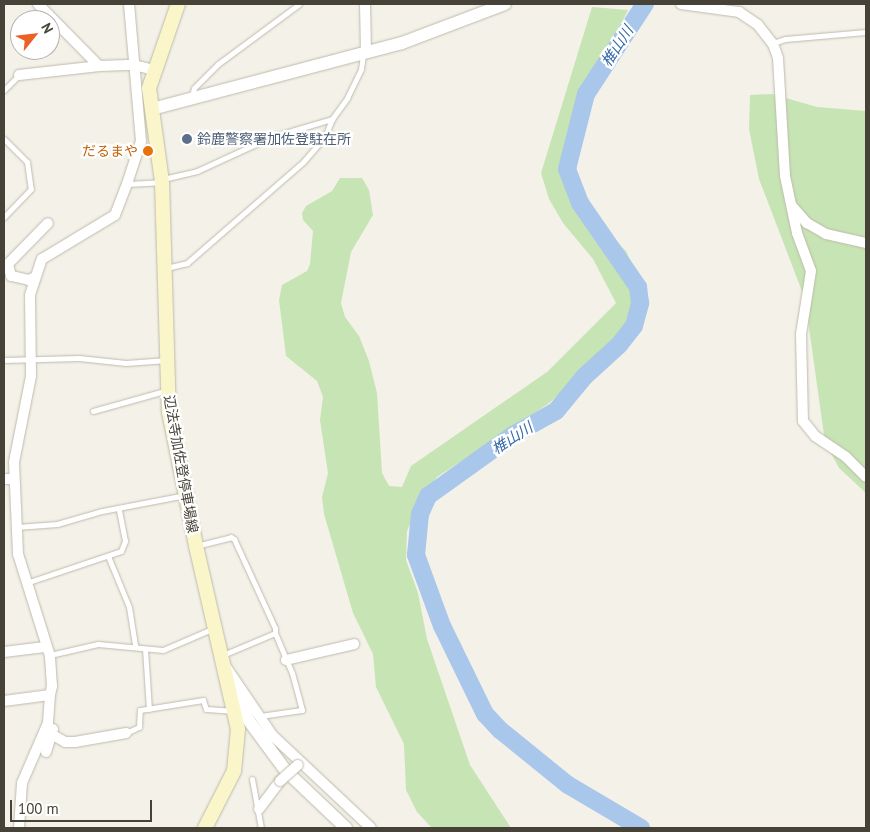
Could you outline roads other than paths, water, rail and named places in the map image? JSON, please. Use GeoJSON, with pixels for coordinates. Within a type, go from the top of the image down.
{"type":"FeatureCollection","features":[{"type":"Feature","properties":{"kind":"main road","name":"辺法寺加佐登停車場線"},"geometry":{"type":"LineString","coordinates":[[178,4],[149,88],[162,181],[166,268],[168,390],[185,495],[214,628],[230,689],[238,737],[234,771],[205,828]]}},
{"type":"Feature","properties":{"kind":"street"},"geometry":{"type":"LineString","coordinates":[[38,4],[98,66]]}},
{"type":"Feature","properties":{"kind":"street"},"geometry":{"type":"LineString","coordinates":[[19,828],[22,783],[48,723],[50,695],[48,651],[37,609],[26,583],[18,554],[17,527],[9,479],[14,462],[32,358],[29,303],[35,277],[42,259],[50,252],[116,215],[127,184],[141,141],[129,4]]}},
{"type":"Feature","properties":{"kind":"street"},"geometry":{"type":"LineString","coordinates":[[365,4],[365,52]]}},
{"type":"Feature","properties":{"kind":"street"},"geometry":{"type":"LineString","coordinates":[[152,109],[402,43],[504,4]]}},
{"type":"Feature","properties":{"kind":"street"},"geometry":{"type":"LineString","coordinates":[[681,4],[719,5],[749,18],[773,44],[778,58],[785,176],[791,205],[810,271],[801,334],[803,421],[815,436],[846,457],[866,477]]}},
{"type":"Feature","properties":{"kind":"street"},"geometry":{"type":"LineString","coordinates":[[19,75],[98,66],[134,65],[154,70]]}},
{"type":"Feature","properties":{"kind":"street"},"geometry":{"type":"LineString","coordinates":[[791,205],[807,223],[826,234],[866,243]]}},
{"type":"Feature","properties":{"kind":"street"},"geometry":{"type":"LineString","coordinates":[[35,277],[29,280],[11,276],[8,264],[48,223]]}},
{"type":"Feature","properties":{"kind":"street"},"geometry":{"type":"LineString","coordinates":[[286,660],[354,644]]}},
{"type":"Feature","properties":{"kind":"street"},"geometry":{"type":"LineString","coordinates":[[4,652],[48,651]]}},
{"type":"Feature","properties":{"kind":"street"},"geometry":{"type":"LineString","coordinates":[[222,660],[273,736],[371,828]]}},
{"type":"Feature","properties":{"kind":"street"},"geometry":{"type":"LineString","coordinates":[[230,689],[249,721],[286,770],[346,828]]}},
{"type":"Feature","properties":{"kind":"street"},"geometry":{"type":"LineString","coordinates":[[4,701],[50,695]]}},
{"type":"Feature","properties":{"kind":"street"},"geometry":{"type":"LineString","coordinates":[[46,752],[53,735],[54,702],[50,695]]}},
{"type":"Feature","properties":{"kind":"street"},"geometry":{"type":"LineString","coordinates":[[53,735],[65,742],[75,742],[126,733]]}},
{"type":"Feature","properties":{"kind":"street"},"geometry":{"type":"LineString","coordinates":[[259,809],[280,781],[299,762]]}},
{"type":"Feature","properties":{"kind":"lane"},"geometry":{"type":"LineString","coordinates":[[191,99],[194,88],[218,64],[299,4]]}},
{"type":"Feature","properties":{"kind":"lane"},"geometry":{"type":"LineString","coordinates":[[773,44],[785,39],[866,32]]}},
{"type":"Feature","properties":{"kind":"lane"},"geometry":{"type":"LineString","coordinates":[[166,268],[187,263],[303,162],[325,137],[332,119],[361,69],[365,52]]}},
{"type":"Feature","properties":{"kind":"lane"},"geometry":{"type":"LineString","coordinates":[[4,90],[19,75]]}},
{"type":"Feature","properties":{"kind":"lane"},"geometry":{"type":"LineString","coordinates":[[127,184],[162,181],[197,171],[266,139],[332,119]]}},
{"type":"Feature","properties":{"kind":"lane"},"geometry":{"type":"LineString","coordinates":[[4,139],[27,162],[31,188],[4,217]]}},
{"type":"Feature","properties":{"kind":"lane"},"geometry":{"type":"LineString","coordinates":[[4,360],[80,358],[119,363],[168,360]]}},
{"type":"Feature","properties":{"kind":"lane"},"geometry":{"type":"LineString","coordinates":[[93,411],[168,390]]}},
{"type":"Feature","properties":{"kind":"lane"},"geometry":{"type":"LineString","coordinates":[[17,527],[57,524],[185,495]]}},
{"type":"Feature","properties":{"kind":"lane"},"geometry":{"type":"LineString","coordinates":[[26,583],[108,556],[125,545],[119,509]]}},
{"type":"Feature","properties":{"kind":"lane"},"geometry":{"type":"LineString","coordinates":[[196,546],[231,537],[272,617],[275,634],[286,660],[302,710],[259,716]]}},
{"type":"Feature","properties":{"kind":"lane"},"geometry":{"type":"LineString","coordinates":[[108,556],[129,607],[135,646]]}},
{"type":"Feature","properties":{"kind":"lane"},"geometry":{"type":"LineString","coordinates":[[48,651],[98,644],[135,646],[144,649],[175,648],[214,628]]}},
{"type":"Feature","properties":{"kind":"lane"},"geometry":{"type":"LineString","coordinates":[[222,660],[275,634]]}},
{"type":"Feature","properties":{"kind":"lane"},"geometry":{"type":"LineString","coordinates":[[144,649],[149,709]]}},
{"type":"Feature","properties":{"kind":"lane"},"geometry":{"type":"LineString","coordinates":[[126,733],[139,727],[140,710],[203,700],[206,709],[234,712]]}},
{"type":"Feature","properties":{"kind":"lane"},"geometry":{"type":"LineString","coordinates":[[252,778],[254,799],[259,809],[261,828]]}},
{"type":"Feature","properties":{"kind":"waterway","name":"椎山川"},"geometry":{"type":"LineString","coordinates":[[641,828],[568,785],[500,730],[485,714],[442,626],[416,555],[420,514],[428,496],[513,435],[556,411],[585,376],[619,345],[634,326],[640,303],[638,287],[580,203],[567,169],[586,94],[645,4]]}},
{"type":"Feature","properties":{"kind":"place","name":"鈴鹿警察署加佐登駐在所"},"geometry":{"type":"Point","coordinates":[187,139]}},
{"type":"Feature","properties":{"kind":"place","name":"だるまや"},"geometry":{"type":"Point","coordinates":[148,151]}}]}
